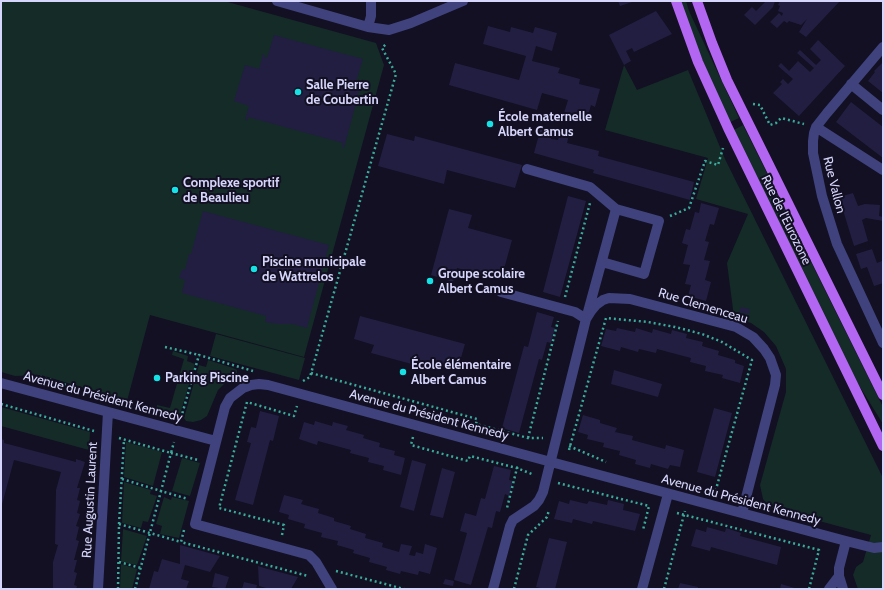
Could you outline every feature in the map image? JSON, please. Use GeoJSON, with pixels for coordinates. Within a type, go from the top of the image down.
{"type":"FeatureCollection","features":[{"type":"Feature","properties":{"kind":"main road","name":"Rue de l'Eurozone"},"geometry":{"type":"LineString","coordinates":[[676,1],[698,62],[728,128],[883,446]]}},
{"type":"Feature","properties":{"kind":"main road","name":"Rue de l'Eurozone"},"geometry":{"type":"LineString","coordinates":[[697,1],[727,80],[883,395]]}},
{"type":"Feature","properties":{"kind":"street"},"geometry":{"type":"LineString","coordinates":[[277,1],[368,27],[389,30],[398,28],[463,1]]}},
{"type":"Feature","properties":{"kind":"street"},"geometry":{"type":"LineString","coordinates":[[368,27],[371,16],[370,1]]}},
{"type":"Feature","properties":{"kind":"street","name":"Rue Vallon"},"geometry":{"type":"LineString","coordinates":[[883,47],[816,127],[812,141],[822,196],[843,260],[883,343]]}},
{"type":"Feature","properties":{"kind":"street"},"geometry":{"type":"LineString","coordinates":[[851,84],[883,110]]}},
{"type":"Feature","properties":{"kind":"street"},"geometry":{"type":"LineString","coordinates":[[816,127],[883,170]]}},
{"type":"Feature","properties":{"kind":"street"},"geometry":{"type":"LineString","coordinates":[[527,170],[590,187],[616,209],[658,221],[644,274],[602,262]]}},
{"type":"Feature","properties":{"kind":"street","name":"Rue Clemenceau"},"geometry":{"type":"LineString","coordinates":[[493,589],[510,526],[513,520],[534,506],[539,500],[551,462],[616,209]]}},
{"type":"Feature","properties":{"kind":"street"},"geometry":{"type":"LineString","coordinates":[[501,292],[575,312],[588,317]]}},
{"type":"Feature","properties":{"kind":"street","name":"Rue Clemenceau"},"geometry":{"type":"LineString","coordinates":[[588,317],[596,305],[603,300],[609,298],[630,299],[736,327],[753,336],[764,349],[774,367],[776,376],[775,385],[742,513]]}},
{"type":"Feature","properties":{"kind":"street","name":"Avenue du Président Kennedy"},"geometry":{"type":"LineString","coordinates":[[1,383],[216,441],[228,402],[235,392],[243,388],[259,384],[298,393],[846,541],[874,548],[883,547]]}},
{"type":"Feature","properties":{"kind":"street","name":"Rue Augustin Laurent"},"geometry":{"type":"LineString","coordinates":[[98,589],[108,412]]}},
{"type":"Feature","properties":{"kind":"street"},"geometry":{"type":"LineString","coordinates":[[216,441],[195,524],[308,556],[316,562],[332,589]]}},
{"type":"Feature","properties":{"kind":"street"},"geometry":{"type":"LineString","coordinates":[[642,589],[668,494]]}},
{"type":"Feature","properties":{"kind":"street"},"geometry":{"type":"LineString","coordinates":[[842,589],[839,568],[846,541]]}},
{"type":"Feature","properties":{"kind":"street"},"geometry":{"type":"LineString","coordinates":[[829,589],[839,576]]}},
{"type":"Feature","properties":{"kind":"path"},"geometry":{"type":"LineString","coordinates":[[281,538],[284,525],[219,508],[247,402],[294,416],[299,402],[298,393],[300,383],[310,377],[396,74],[382,48],[398,28]]}},
{"type":"Feature","properties":{"kind":"path"},"geometry":{"type":"LineString","coordinates":[[753,109],[751,104],[760,104],[770,125],[776,123],[781,118],[816,127]]}},
{"type":"Feature","properties":{"kind":"path"},"geometry":{"type":"LineString","coordinates":[[658,221],[689,208],[705,161],[718,164],[723,147]]}},
{"type":"Feature","properties":{"kind":"path"},"geometry":{"type":"LineString","coordinates":[[528,438],[593,190]]}},
{"type":"Feature","properties":{"kind":"path"},"geometry":{"type":"LineString","coordinates":[[588,317],[655,324],[702,334],[722,342],[752,360],[715,494],[709,493]]}},
{"type":"Feature","properties":{"kind":"path"},"geometry":{"type":"LineString","coordinates":[[560,483],[606,318]]}},
{"type":"Feature","properties":{"kind":"path"},"geometry":{"type":"LineString","coordinates":[[165,347],[254,371]]}},
{"type":"Feature","properties":{"kind":"path"},"geometry":{"type":"LineString","coordinates":[[180,422],[199,355]]}},
{"type":"Feature","properties":{"kind":"path"},"geometry":{"type":"LineString","coordinates":[[311,373],[477,419],[476,424],[528,438],[545,438],[562,442],[609,464]]}},
{"type":"Feature","properties":{"kind":"path"},"geometry":{"type":"LineString","coordinates":[[414,434],[411,445],[468,461],[470,456],[517,468]]}},
{"type":"Feature","properties":{"kind":"path"},"geometry":{"type":"LineString","coordinates":[[118,589],[119,524],[124,440]]}},
{"type":"Feature","properties":{"kind":"path"},"geometry":{"type":"LineString","coordinates":[[135,589],[171,453]]}},
{"type":"Feature","properties":{"kind":"path"},"geometry":{"type":"LineString","coordinates":[[506,509],[517,468],[524,455]]}},
{"type":"Feature","properties":{"kind":"path"},"geometry":{"type":"LineString","coordinates":[[122,479],[192,500]]}},
{"type":"Feature","properties":{"kind":"path"},"geometry":{"type":"LineString","coordinates":[[555,489],[557,482],[819,550],[809,589]]}},
{"type":"Feature","properties":{"kind":"path"},"geometry":{"type":"LineString","coordinates":[[664,589],[689,499]]}},
{"type":"Feature","properties":{"kind":"path"},"geometry":{"type":"LineString","coordinates":[[514,589],[528,535],[547,517],[551,503]]}},
{"type":"Feature","properties":{"kind":"path"},"geometry":{"type":"LineString","coordinates":[[641,535],[649,506]]}},
{"type":"Feature","properties":{"kind":"path"},"geometry":{"type":"LineString","coordinates":[[119,524],[181,542]]}},
{"type":"Feature","properties":{"kind":"path"},"geometry":{"type":"LineString","coordinates":[[119,562],[141,568]]}},
{"type":"Feature","properties":{"kind":"path"},"geometry":{"type":"LineString","coordinates":[[332,570],[404,589]]}},
{"type":"Feature","properties":{"kind":"green space","name":"Complexe sportif de Beaulieu"},"geometry":{"type":"Polygon","coordinates":[[[1,1],[224,1],[376,43],[384,65],[304,357],[150,315],[127,401],[41,375],[15,376],[1,372],[1,1]]]}},
{"type":"Feature","properties":{"kind":"green space"},"geometry":{"type":"Polygon","coordinates":[[[681,1],[686,1],[689,11],[739,118],[728,123],[688,24],[681,1]]]}},
{"type":"Feature","properties":{"kind":"green space"},"geometry":{"type":"Polygon","coordinates":[[[624,65],[637,90],[688,70],[725,159],[883,478],[883,589],[858,589],[853,575],[856,567],[863,562],[871,535],[771,508],[763,499],[760,485],[786,392],[786,369],[776,346],[764,332],[751,323],[734,317],[727,263],[748,214],[696,199],[708,158],[605,130],[624,65]]]}},
{"type":"Feature","properties":{"kind":"green space"},"geometry":{"type":"Polygon","coordinates":[[[743,125],[883,407],[883,424],[852,374],[732,131],[743,125]]]}},
{"type":"Feature","properties":{"kind":"green space"},"geometry":{"type":"Polygon","coordinates":[[[216,334],[305,358],[299,380],[210,356],[216,334]]]}},
{"type":"Feature","properties":{"kind":"green space"},"geometry":{"type":"Polygon","coordinates":[[[173,351],[188,356],[187,361],[195,364],[178,419],[156,413],[157,405],[170,408],[184,359],[172,355],[173,351]]]}},
{"type":"Feature","properties":{"kind":"green space"},"geometry":{"type":"Polygon","coordinates":[[[208,360],[233,368],[237,370],[237,374],[218,390],[207,416],[201,420],[193,422],[186,421],[184,418],[199,365],[206,367],[208,360]]]}},
{"type":"Feature","properties":{"kind":"green space"},"geometry":{"type":"Polygon","coordinates":[[[1,407],[90,432],[89,450],[1,426],[1,407]]]}},
{"type":"Feature","properties":{"kind":"green space"},"geometry":{"type":"Polygon","coordinates":[[[126,442],[162,452],[153,486],[124,477],[126,442]]]}},
{"type":"Feature","properties":{"kind":"green space"},"geometry":{"type":"Polygon","coordinates":[[[182,458],[200,463],[190,496],[172,491],[182,458]]]}},
{"type":"Feature","properties":{"kind":"green space"},"geometry":{"type":"Polygon","coordinates":[[[124,482],[151,490],[150,494],[157,496],[148,522],[143,521],[141,528],[122,523],[124,482]]]}},
{"type":"Feature","properties":{"kind":"green space"},"geometry":{"type":"Polygon","coordinates":[[[164,497],[171,500],[172,497],[189,501],[179,538],[160,534],[162,526],[156,524],[164,497]]]}},
{"type":"Feature","properties":{"kind":"green space"},"geometry":{"type":"Polygon","coordinates":[[[123,529],[147,536],[137,565],[121,562],[123,529]]]}},
{"type":"Feature","properties":{"kind":"green space"},"geometry":{"type":"Polygon","coordinates":[[[121,564],[137,569],[132,589],[120,588],[121,564]]]}},
{"type":"Feature","properties":{"kind":"building"},"geometry":{"type":"Polygon","coordinates":[[[618,1],[635,1],[620,6],[618,1]]]}},
{"type":"Feature","properties":{"kind":"building"},"geometry":{"type":"Polygon","coordinates":[[[766,1],[775,1],[773,7],[755,25],[744,15],[752,7],[756,11],[766,1]]]}},
{"type":"Feature","properties":{"kind":"building"},"geometry":{"type":"Polygon","coordinates":[[[780,1],[840,1],[806,37],[799,32],[807,19],[801,25],[789,21],[787,23],[784,21],[777,28],[770,22],[779,13],[782,16],[783,13],[778,11],[780,1]]]}},
{"type":"Feature","properties":{"kind":"building"},"geometry":{"type":"Polygon","coordinates":[[[656,11],[672,34],[634,52],[632,48],[626,51],[631,61],[624,65],[609,35],[656,11]]]}},
{"type":"Feature","properties":{"kind":"building"},"geometry":{"type":"Polygon","coordinates":[[[488,26],[510,32],[511,27],[533,33],[535,27],[557,33],[552,51],[536,46],[532,61],[560,68],[558,73],[580,79],[579,84],[600,89],[595,107],[591,105],[587,119],[564,113],[568,100],[542,93],[537,110],[449,85],[455,63],[519,80],[526,56],[483,44],[488,26]]]}},
{"type":"Feature","properties":{"kind":"building","name":"Salle Pierre de Coubertin"},"geometry":{"type":"Polygon","coordinates":[[[274,35],[363,59],[356,82],[360,83],[360,81],[362,81],[344,148],[342,147],[343,143],[248,117],[247,121],[245,120],[249,106],[234,101],[245,65],[259,69],[263,54],[265,54],[264,57],[267,58],[274,35]]]}},
{"type":"Feature","properties":{"kind":"building"},"geometry":{"type":"Polygon","coordinates":[[[818,40],[845,66],[799,116],[773,93],[782,84],[780,82],[783,79],[788,84],[793,79],[778,66],[781,63],[789,71],[798,61],[810,72],[814,68],[797,53],[800,50],[816,65],[821,60],[810,49],[818,40]]]}},
{"type":"Feature","properties":{"kind":"building"},"geometry":{"type":"Polygon","coordinates":[[[883,62],[883,93],[868,81],[875,72],[874,71],[883,62]]]}},
{"type":"Feature","properties":{"kind":"building"},"geometry":{"type":"Polygon","coordinates":[[[851,102],[883,127],[883,158],[836,122],[851,102]]]}},
{"type":"Feature","properties":{"kind":"building"},"geometry":{"type":"Polygon","coordinates":[[[541,127],[553,131],[551,139],[558,140],[560,133],[569,135],[567,143],[599,151],[598,156],[694,182],[690,200],[593,173],[594,170],[534,153],[541,127]]]}},
{"type":"Feature","properties":{"kind":"building"},"geometry":{"type":"Polygon","coordinates":[[[387,134],[414,141],[415,136],[522,165],[515,188],[447,170],[444,184],[378,166],[387,134]]]}},
{"type":"Feature","properties":{"kind":"building"},"geometry":{"type":"Polygon","coordinates":[[[853,193],[858,206],[865,204],[880,205],[879,216],[883,217],[883,221],[866,218],[862,220],[868,241],[854,246],[839,197],[853,193]]]}},
{"type":"Feature","properties":{"kind":"building"},"geometry":{"type":"Polygon","coordinates":[[[568,196],[586,201],[560,297],[543,292],[568,196]]]}},
{"type":"Feature","properties":{"kind":"building"},"geometry":{"type":"Polygon","coordinates":[[[701,203],[719,208],[714,225],[710,224],[705,241],[709,242],[704,260],[710,261],[705,280],[711,282],[706,301],[688,296],[691,285],[685,284],[690,265],[683,264],[688,245],[682,243],[686,229],[690,230],[695,212],[699,213],[701,203]]]}},
{"type":"Feature","properties":{"kind":"building"},"geometry":{"type":"Polygon","coordinates":[[[449,209],[472,215],[468,228],[512,240],[501,280],[457,268],[453,282],[431,275],[449,209]]]}},
{"type":"Feature","properties":{"kind":"building","name":"Piscine municipale de Wattrelos"},"geometry":{"type":"Polygon","coordinates":[[[203,211],[329,245],[307,328],[293,324],[265,322],[266,316],[182,293],[185,280],[179,278],[182,269],[185,270],[189,254],[191,254],[203,211]]]}},
{"type":"Feature","properties":{"kind":"building"},"geometry":{"type":"Polygon","coordinates":[[[872,249],[877,263],[882,261],[883,263],[883,283],[874,286],[867,267],[861,269],[856,254],[872,249]]]}},
{"type":"Feature","properties":{"kind":"building"},"geometry":{"type":"Polygon","coordinates":[[[741,307],[750,309],[749,314],[739,312],[741,307]]]}},
{"type":"Feature","properties":{"kind":"building"},"geometry":{"type":"Polygon","coordinates":[[[537,312],[554,317],[551,327],[555,328],[551,343],[547,342],[542,360],[539,359],[519,433],[502,428],[524,346],[528,347],[537,312]]]}},
{"type":"Feature","properties":{"kind":"building"},"geometry":{"type":"Polygon","coordinates":[[[360,316],[465,344],[458,368],[432,361],[430,369],[371,353],[374,345],[354,339],[360,316]]]}},
{"type":"Feature","properties":{"kind":"building"},"geometry":{"type":"Polygon","coordinates":[[[617,328],[635,332],[636,328],[652,333],[653,329],[671,334],[672,330],[687,334],[686,338],[703,342],[702,346],[719,351],[718,355],[735,360],[735,363],[744,366],[740,383],[722,378],[723,375],[705,371],[706,366],[690,362],[691,358],[657,349],[656,353],[639,349],[638,352],[621,347],[620,351],[601,346],[606,329],[616,331],[617,328]]]}},
{"type":"Feature","properties":{"kind":"building"},"geometry":{"type":"Polygon","coordinates":[[[614,370],[662,384],[658,397],[611,384],[614,370]]]}},
{"type":"Feature","properties":{"kind":"building"},"geometry":{"type":"Polygon","coordinates":[[[714,408],[732,413],[715,477],[697,472],[714,408]]]}},
{"type":"Feature","properties":{"kind":"building"},"geometry":{"type":"Polygon","coordinates":[[[260,411],[279,416],[273,441],[270,440],[253,505],[235,500],[251,443],[247,442],[251,427],[256,428],[260,411]]]}},
{"type":"Feature","properties":{"kind":"building"},"geometry":{"type":"Polygon","coordinates":[[[583,415],[600,420],[600,423],[617,428],[615,432],[633,436],[632,440],[665,449],[666,445],[684,450],[680,467],[670,465],[668,469],[651,464],[650,468],[635,464],[636,460],[619,455],[620,451],[603,447],[604,443],[587,439],[588,435],[578,432],[583,415]]]}},
{"type":"Feature","properties":{"kind":"building"},"geometry":{"type":"Polygon","coordinates":[[[315,421],[332,426],[333,422],[348,426],[346,430],[364,435],[363,438],[380,443],[379,447],[395,451],[394,455],[405,458],[401,475],[383,470],[384,466],[368,462],[369,458],[350,453],[351,450],[318,441],[317,445],[299,439],[304,422],[314,425],[315,421]]]}},
{"type":"Feature","properties":{"kind":"building"},"geometry":{"type":"Polygon","coordinates":[[[1,439],[4,440],[4,443],[76,462],[76,459],[85,462],[77,488],[80,488],[77,500],[80,501],[77,513],[80,514],[76,526],[79,527],[76,540],[79,541],[74,560],[77,560],[74,572],[77,573],[74,585],[77,586],[76,589],[53,589],[53,562],[58,545],[55,544],[56,490],[61,472],[14,460],[1,508],[1,439]]]}},
{"type":"Feature","properties":{"kind":"building"},"geometry":{"type":"Polygon","coordinates":[[[412,460],[426,464],[414,511],[400,507],[412,460]]]}},
{"type":"Feature","properties":{"kind":"building"},"geometry":{"type":"Polygon","coordinates":[[[494,466],[511,470],[509,480],[513,481],[509,496],[505,494],[500,512],[496,511],[492,528],[488,527],[471,585],[454,580],[467,533],[460,531],[465,513],[476,516],[481,498],[485,499],[494,466]]]}},
{"type":"Feature","properties":{"kind":"building"},"geometry":{"type":"Polygon","coordinates":[[[442,468],[455,472],[443,518],[430,515],[442,468]]]}},
{"type":"Feature","properties":{"kind":"building"},"geometry":{"type":"Polygon","coordinates":[[[284,495],[303,500],[301,504],[319,509],[318,513],[334,518],[334,521],[351,526],[350,529],[366,534],[365,538],[383,543],[382,547],[399,552],[401,544],[412,546],[409,555],[415,556],[416,552],[423,554],[425,544],[437,548],[430,574],[419,571],[418,575],[401,571],[400,574],[386,570],[387,567],[369,562],[370,558],[353,553],[354,550],[337,545],[338,541],[321,537],[322,533],[304,528],[305,524],[288,519],[289,515],[279,512],[284,495]]]}},
{"type":"Feature","properties":{"kind":"building"},"geometry":{"type":"Polygon","coordinates":[[[570,500],[587,504],[589,501],[607,505],[608,500],[624,504],[623,510],[640,514],[635,531],[593,521],[592,524],[573,519],[572,523],[554,519],[559,501],[569,504],[570,500]]]}},
{"type":"Feature","properties":{"kind":"building"},"geometry":{"type":"Polygon","coordinates":[[[707,527],[725,532],[726,528],[741,533],[740,536],[781,547],[777,565],[711,547],[710,551],[691,546],[696,529],[706,532],[707,527]]]}},
{"type":"Feature","properties":{"kind":"building"},"geometry":{"type":"Polygon","coordinates":[[[549,538],[567,542],[555,589],[536,587],[549,538]]]}},
{"type":"Feature","properties":{"kind":"building"},"geometry":{"type":"Polygon","coordinates":[[[180,545],[220,556],[210,572],[185,565],[181,579],[189,581],[186,589],[149,589],[154,571],[158,572],[162,559],[180,564],[180,545]]]}},
{"type":"Feature","properties":{"kind":"building"},"geometry":{"type":"Polygon","coordinates":[[[258,566],[298,577],[291,589],[270,589],[259,586],[258,566]]]}},
{"type":"Feature","properties":{"kind":"building"},"geometry":{"type":"Polygon","coordinates":[[[215,573],[229,577],[225,589],[212,587],[215,573]]]}},
{"type":"Feature","properties":{"kind":"building"},"geometry":{"type":"Polygon","coordinates":[[[445,579],[454,581],[453,586],[443,584],[445,579]]]}},
{"type":"Feature","properties":{"kind":"building"},"geometry":{"type":"Polygon","coordinates":[[[244,582],[257,585],[256,589],[242,589],[244,582]]]}},
{"type":"Feature","properties":{"kind":"building"},"geometry":{"type":"Polygon","coordinates":[[[680,583],[698,587],[698,589],[678,589],[680,583]]]}},
{"type":"Feature","properties":{"kind":"building"},"geometry":{"type":"Polygon","coordinates":[[[781,584],[798,589],[780,589],[781,584]]]}},
{"type":"Feature","properties":{"kind":"place","name":"Salle Pierre de Coubertin"},"geometry":{"type":"Point","coordinates":[298,92]}},
{"type":"Feature","properties":{"kind":"place","name":"École maternelle Albert Camus"},"geometry":{"type":"Point","coordinates":[490,124]}},
{"type":"Feature","properties":{"kind":"place","name":"Complexe sportif de Beaulieu"},"geometry":{"type":"Point","coordinates":[175,190]}},
{"type":"Feature","properties":{"kind":"place","name":"Piscine municipale de Wattrelos"},"geometry":{"type":"Point","coordinates":[254,269]}},
{"type":"Feature","properties":{"kind":"place","name":"Groupe scolaire Albert Camus"},"geometry":{"type":"Point","coordinates":[430,281]}},
{"type":"Feature","properties":{"kind":"place","name":"École élémentaire Albert Camus"},"geometry":{"type":"Point","coordinates":[403,372]}},
{"type":"Feature","properties":{"kind":"place","name":"Parking Piscine"},"geometry":{"type":"Point","coordinates":[157,378]}}]}
